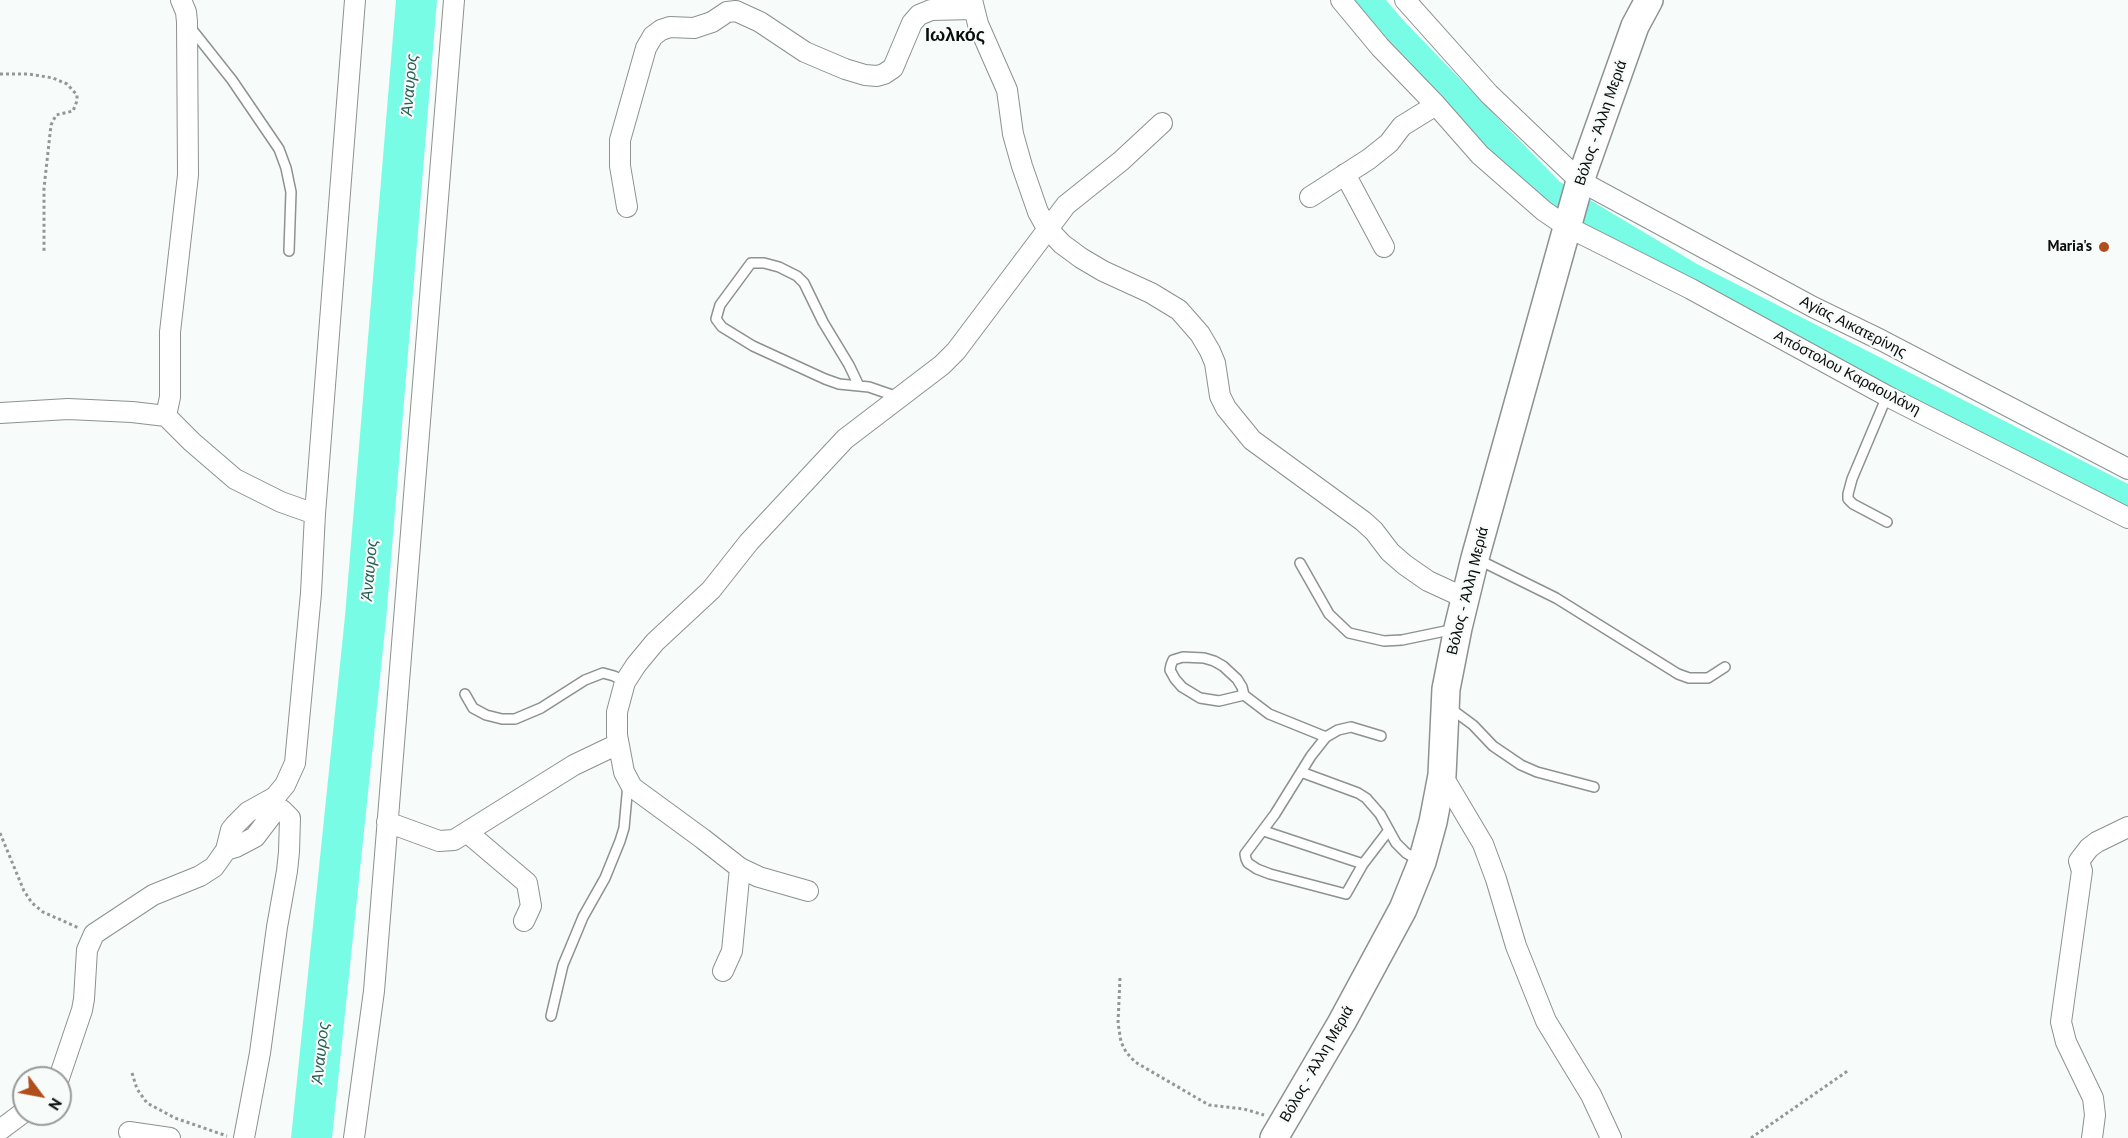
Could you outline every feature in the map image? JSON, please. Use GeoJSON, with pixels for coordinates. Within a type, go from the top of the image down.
{"type":"FeatureCollection","features":[{"type":"Feature","properties":{"kind":"main road","name":"Βόλος - Άλλη Μεριά"},"geometry":{"type":"LineString","coordinates":[[1278,1130],[1342,1022],[1403,909],[1422,862],[1442,775],[1445,705],[1458,628],[1475,558],[1580,181],[1636,13],[1649,0]]}},
{"type":"Feature","properties":{"kind":"street"},"geometry":{"type":"LineString","coordinates":[[166,416],[170,397],[170,332],[188,175],[187,22],[181,0]]}},
{"type":"Feature","properties":{"kind":"street"},"geometry":{"type":"LineString","coordinates":[[63,1066],[82,1010],[87,950],[94,934],[153,895],[207,872],[221,859],[235,825],[248,812],[276,797],[285,785],[295,763],[311,593],[315,514],[355,0]]}},
{"type":"Feature","properties":{"kind":"street"},"geometry":{"type":"LineString","coordinates":[[354,1138],[374,991],[454,0]]}},
{"type":"Feature","properties":{"kind":"street","name":"Απόστολου Καραουλάνη"},"geometry":{"type":"LineString","coordinates":[[1341,0],[1380,47],[1480,155],[1525,197],[1566,226],[1691,289],[1887,396],[2128,518]]}},
{"type":"Feature","properties":{"kind":"street","name":"Αγίας Αικατερίνης"},"geometry":{"type":"LineString","coordinates":[[1405,0],[1489,94],[1580,181],[1813,308],[1881,340],[2128,469]]}},
{"type":"Feature","properties":{"kind":"street"},"geometry":{"type":"LineString","coordinates":[[627,207],[621,172],[620,140],[646,48],[657,32],[666,28],[703,26],[741,7],[805,52],[865,75],[877,76],[893,68],[912,23],[919,15],[931,10],[973,5],[990,55],[1007,90],[1019,158],[1038,212],[1056,239],[1081,258],[1165,300],[1179,310],[1200,334],[1210,351],[1215,363],[1220,396],[1226,408],[1252,440],[1363,521],[1390,552],[1405,565],[1428,581],[1465,598]]}},
{"type":"Feature","properties":{"kind":"street"},"geometry":{"type":"LineString","coordinates":[[1310,197],[1385,146],[1402,126],[1436,105]]}},
{"type":"Feature","properties":{"kind":"street"},"geometry":{"type":"LineString","coordinates":[[808,891],[759,877],[740,868],[635,790],[628,782],[624,772],[618,744],[617,712],[625,682],[655,642],[711,590],[749,543],[845,439],[942,365],[956,351],[982,319],[1047,228],[1071,201],[1121,161],[1162,123]]}},
{"type":"Feature","properties":{"kind":"street"},"geometry":{"type":"LineString","coordinates":[[1345,174],[1384,247]]}},
{"type":"Feature","properties":{"kind":"street"},"geometry":{"type":"LineString","coordinates":[[0,413],[68,410],[132,412],[166,416],[235,479],[281,502],[315,514]]}},
{"type":"Feature","properties":{"kind":"street"},"geometry":{"type":"LineString","coordinates":[[387,822],[439,841],[454,840],[574,765],[618,744]]}},
{"type":"Feature","properties":{"kind":"street"},"geometry":{"type":"LineString","coordinates":[[1442,775],[1483,844],[1516,946],[1546,1021],[1592,1095],[1611,1138]]}},
{"type":"Feature","properties":{"kind":"street"},"geometry":{"type":"LineString","coordinates":[[226,850],[255,837],[274,812],[282,810],[290,818],[288,862],[260,1053],[244,1138]]}},
{"type":"Feature","properties":{"kind":"street"},"geometry":{"type":"LineString","coordinates":[[2092,1138],[2095,1115],[2093,1098],[2061,1028],[2082,871],[2079,861],[2084,853],[2097,842],[2128,827]]}},
{"type":"Feature","properties":{"kind":"street"},"geometry":{"type":"LineString","coordinates":[[468,833],[527,883],[531,906],[524,921]]}},
{"type":"Feature","properties":{"kind":"street"},"geometry":{"type":"LineString","coordinates":[[723,971],[734,941],[740,868]]}},
{"type":"Feature","properties":{"kind":"street"},"geometry":{"type":"LineString","coordinates":[[129,1132],[157,1137]]}},
{"type":"Feature","properties":{"kind":"lane"},"geometry":{"type":"LineString","coordinates":[[187,22],[232,80],[279,149],[291,192],[289,251]]}},
{"type":"Feature","properties":{"kind":"lane"},"geometry":{"type":"LineString","coordinates":[[859,386],[804,284],[797,276],[779,267],[764,263],[751,263],[720,305],[716,319],[722,327],[753,346],[825,379],[898,397]]}},
{"type":"Feature","properties":{"kind":"lane"},"geometry":{"type":"LineString","coordinates":[[1887,396],[1852,479],[1848,494],[1848,499],[1853,504],[1887,522]]}},
{"type":"Feature","properties":{"kind":"lane"},"geometry":{"type":"LineString","coordinates":[[1475,558],[1556,598],[1678,674],[1689,678],[1708,678],[1725,668]]}},
{"type":"Feature","properties":{"kind":"lane"},"geometry":{"type":"LineString","coordinates":[[1300,563],[1329,614],[1349,633],[1384,640],[1402,640],[1458,628]]}},
{"type":"Feature","properties":{"kind":"lane"},"geometry":{"type":"LineString","coordinates":[[1244,695],[1219,701],[1200,698],[1175,680],[1170,665],[1173,660],[1183,657],[1214,661],[1237,679],[1244,695],[1269,714],[1326,737]]}},
{"type":"Feature","properties":{"kind":"lane"},"geometry":{"type":"LineString","coordinates":[[465,694],[473,708],[486,715],[515,719],[541,708],[585,681],[603,673],[625,682]]}},
{"type":"Feature","properties":{"kind":"lane"},"geometry":{"type":"LineString","coordinates":[[1445,705],[1473,725],[1493,746],[1521,765],[1537,772],[1594,788]]}},
{"type":"Feature","properties":{"kind":"lane"},"geometry":{"type":"LineString","coordinates":[[1381,736],[1351,727],[1338,730],[1326,737],[1311,756],[1264,831],[1245,854],[1248,864],[1270,874],[1346,894],[1363,864],[1389,830]]}},
{"type":"Feature","properties":{"kind":"lane"},"geometry":{"type":"LineString","coordinates":[[1301,772],[1366,798],[1396,843],[1406,853],[1422,862]]}},
{"type":"Feature","properties":{"kind":"lane"},"geometry":{"type":"LineString","coordinates":[[551,1016],[563,965],[617,852],[624,828],[628,782]]}},
{"type":"Feature","properties":{"kind":"lane"},"geometry":{"type":"LineString","coordinates":[[1264,831],[1363,864]]}},
{"type":"Feature","properties":{"kind":"path"},"geometry":{"type":"LineString","coordinates":[[0,74],[29,74],[53,78],[67,84],[77,95],[73,111],[56,115],[51,125],[44,188],[44,253]]}},
{"type":"Feature","properties":{"kind":"path"},"geometry":{"type":"LineString","coordinates":[[0,833],[24,891],[32,903],[43,912],[94,934]]}},
{"type":"Feature","properties":{"kind":"path"},"geometry":{"type":"LineString","coordinates":[[1120,978],[1118,1023],[1121,1042],[1135,1062],[1209,1105],[1244,1109],[1278,1130]]}},
{"type":"Feature","properties":{"kind":"path"},"geometry":{"type":"LineString","coordinates":[[1751,1138],[1849,1070]]}},
{"type":"Feature","properties":{"kind":"path"},"geometry":{"type":"LineString","coordinates":[[132,1073],[137,1089],[147,1103],[175,1118],[234,1138]]}},
{"type":"Feature","properties":{"kind":"water","name":"Άναυρος"},"geometry":{"type":"Polygon","coordinates":[[[396,0],[437,0],[386,620],[332,1138],[291,1138],[345,616],[396,0]]]}},
{"type":"Feature","properties":{"kind":"water"},"geometry":{"type":"Polygon","coordinates":[[[1351,0],[1386,0],[1560,182],[1697,264],[2128,484],[2128,509],[1687,283],[1546,208],[1348,3],[1351,0]]]}},
{"type":"Feature","properties":{"kind":"place","name":"Maria's"},"geometry":{"type":"Point","coordinates":[2104,247]}},
{"type":"Feature","properties":{"kind":"district","name":"Ιωλκός"},"geometry":{"type":"Point","coordinates":[955,36]}}]}
